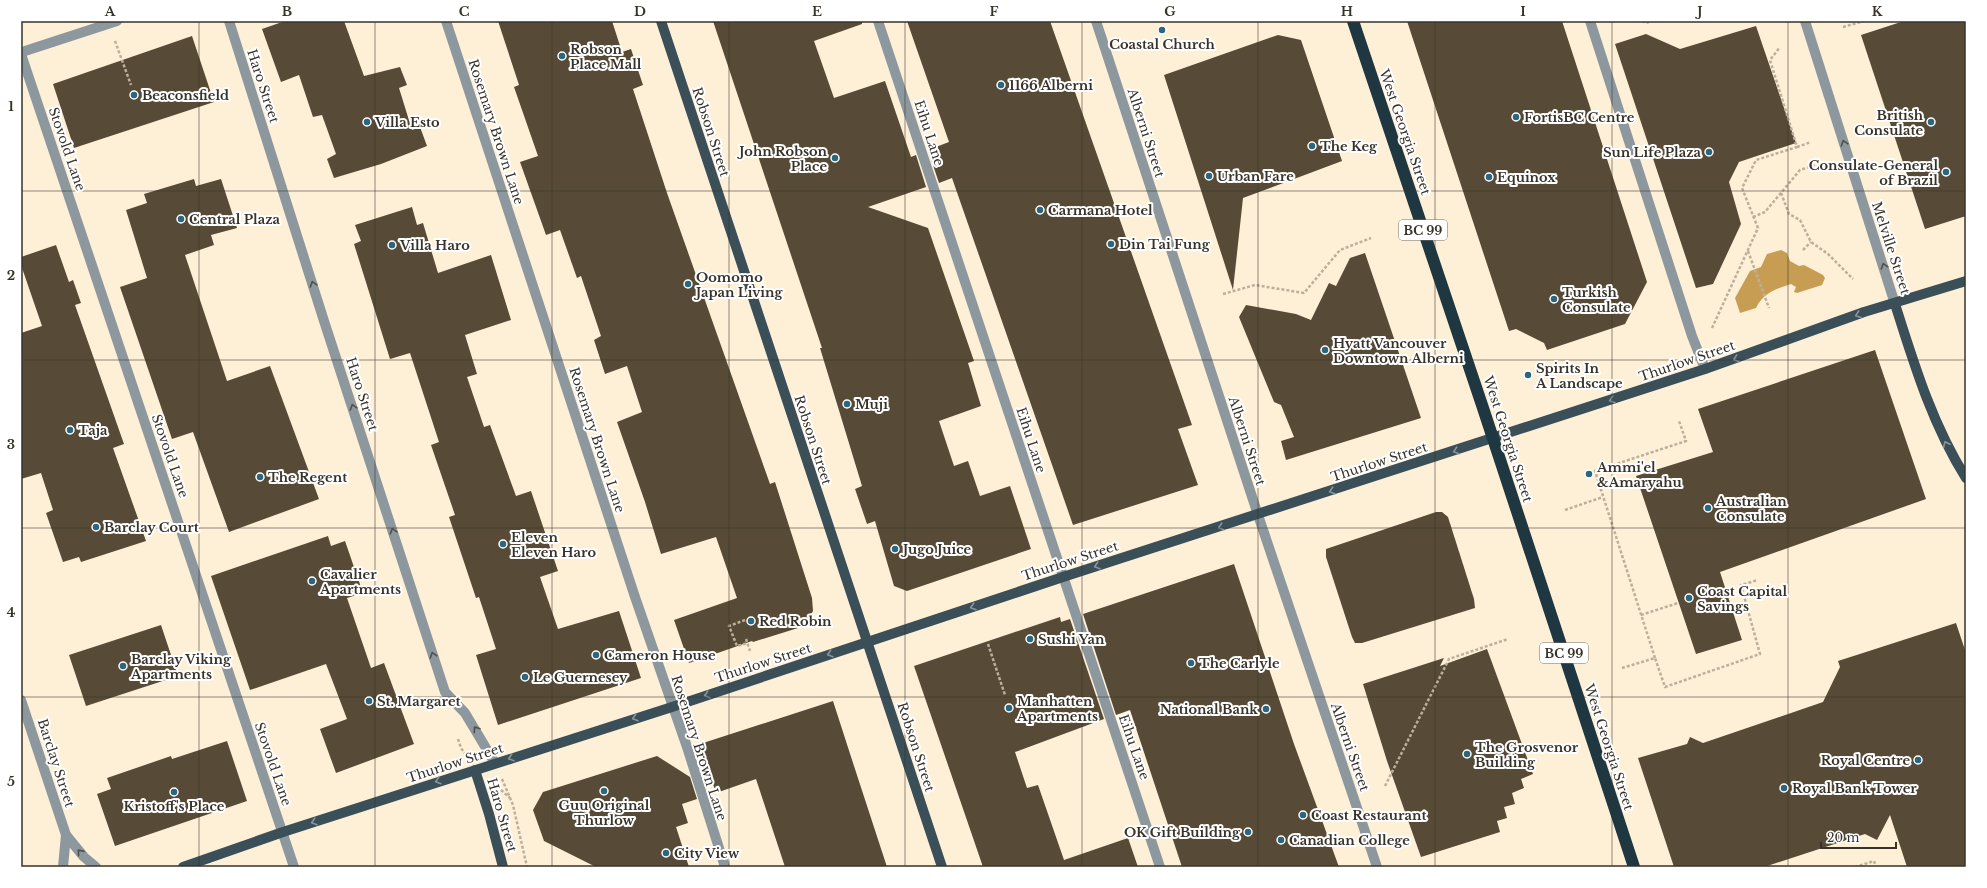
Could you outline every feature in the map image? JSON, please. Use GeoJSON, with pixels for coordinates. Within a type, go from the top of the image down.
{"type":"FeatureCollection","features":[{"type":"Feature","properties":{"kind":"highway","name":"West Georgia Street"},"geometry":{"type":"LineString","coordinates":[[1353,21],[1634,867]]}},
{"type":"Feature","properties":{"kind":"main road","name":"Robson Street"},"geometry":{"type":"LineString","coordinates":[[661,21],[942,867]]}},
{"type":"Feature","properties":{"kind":"main road","name":"Thurlow Street"},"geometry":{"type":"LineString","coordinates":[[183,867],[283,832],[672,707],[1063,576],[1258,515],[1706,369],[1864,312],[1895,304],[1966,281]]}},
{"type":"Feature","properties":{"kind":"main road","name":"Melville Street"},"geometry":{"type":"LineString","coordinates":[[1895,304],[1928,404],[1950,452],[1966,478]]}},
{"type":"Feature","properties":{"kind":"main road","name":"Haro Street"},"geometry":{"type":"LineString","coordinates":[[475,770],[490,814],[503,867]]}},
{"type":"Feature","properties":{"kind":"street","name":"Haro Street"},"geometry":{"type":"LineString","coordinates":[[229,21],[445,692],[465,713],[481,737],[495,763]]}},
{"type":"Feature","properties":{"kind":"street","name":"Rosemary Brown Lane"},"geometry":{"type":"LineString","coordinates":[[446,21],[672,707],[687,747],[725,867]]}},
{"type":"Feature","properties":{"kind":"street","name":"Eihu Lane"},"geometry":{"type":"LineString","coordinates":[[878,21],[1160,867]]}},
{"type":"Feature","properties":{"kind":"street","name":"Alberni Street"},"geometry":{"type":"LineString","coordinates":[[1096,21],[1258,515],[1376,867]]}},
{"type":"Feature","properties":{"kind":"street"},"geometry":{"type":"LineString","coordinates":[[1590,21],[1692,336],[1706,369]]}},
{"type":"Feature","properties":{"kind":"street","name":"Melville Street"},"geometry":{"type":"LineString","coordinates":[[1805,21],[1895,304]]}},
{"type":"Feature","properties":{"kind":"street"},"geometry":{"type":"LineString","coordinates":[[23,53],[113,22]]}},
{"type":"Feature","properties":{"kind":"street","name":"Stovold Lane"},"geometry":{"type":"LineString","coordinates":[[23,53],[294,867]]}},
{"type":"Feature","properties":{"kind":"street","name":"Barclay Street"},"geometry":{"type":"LineString","coordinates":[[21,700],[66,835],[84,857],[96,867]]}},
{"type":"Feature","properties":{"kind":"street","name":"Barclay Street"},"geometry":{"type":"LineString","coordinates":[[63,867],[66,835]]}},
{"type":"Feature","properties":{"kind":"path"},"geometry":{"type":"LineString","coordinates":[[1642,21],[1646,23],[1652,21]]}},
{"type":"Feature","properties":{"kind":"path"},"geometry":{"type":"LineString","coordinates":[[1842,27],[1864,21]]}},
{"type":"Feature","properties":{"kind":"path"},"geometry":{"type":"LineString","coordinates":[[113,22],[131,86]]}},
{"type":"Feature","properties":{"kind":"path"},"geometry":{"type":"LineString","coordinates":[[1780,47],[1770,60],[1797,147]]}},
{"type":"Feature","properties":{"kind":"path"},"geometry":{"type":"LineString","coordinates":[[1712,328],[1758,228],[1742,188],[1756,160],[1811,142]]}},
{"type":"Feature","properties":{"kind":"path"},"geometry":{"type":"LineString","coordinates":[[1753,217],[1765,212],[1800,170],[1818,164]]}},
{"type":"Feature","properties":{"kind":"path"},"geometry":{"type":"LineString","coordinates":[[1781,193],[1789,214],[1800,220],[1811,242],[1828,254],[1853,279]]}},
{"type":"Feature","properties":{"kind":"path"},"geometry":{"type":"LineString","coordinates":[[1222,294],[1255,285],[1304,293],[1340,250],[1371,238]]}},
{"type":"Feature","properties":{"kind":"path"},"geometry":{"type":"LineString","coordinates":[[1803,250],[1811,242]]}},
{"type":"Feature","properties":{"kind":"path"},"geometry":{"type":"LineString","coordinates":[[1748,250],[1768,308]]}},
{"type":"Feature","properties":{"kind":"path"},"geometry":{"type":"LineString","coordinates":[[1679,421],[1686,441],[1595,472],[1665,687],[1760,654],[1741,585],[1758,580]]}},
{"type":"Feature","properties":{"kind":"path"},"geometry":{"type":"LineString","coordinates":[[1565,510],[1603,497]]}},
{"type":"Feature","properties":{"kind":"path"},"geometry":{"type":"LineString","coordinates":[[1641,615],[1678,602]]}},
{"type":"Feature","properties":{"kind":"path"},"geometry":{"type":"LineString","coordinates":[[745,620],[729,626],[737,646],[748,643]]}},
{"type":"Feature","properties":{"kind":"path"},"geometry":{"type":"LineString","coordinates":[[746,639],[750,651]]}},
{"type":"Feature","properties":{"kind":"path"},"geometry":{"type":"LineString","coordinates":[[1385,786],[1449,659],[1508,639]]}},
{"type":"Feature","properties":{"kind":"path"},"geometry":{"type":"LineString","coordinates":[[988,644],[1005,695]]}},
{"type":"Feature","properties":{"kind":"path"},"geometry":{"type":"LineString","coordinates":[[1622,668],[1655,658]]}},
{"type":"Feature","properties":{"kind":"path","name":"Haro Street"},"geometry":{"type":"LineString","coordinates":[[510,798],[527,867]]}},
{"type":"Feature","properties":{"kind":"path"},"geometry":{"type":"LineString","coordinates":[[1854,867],[1874,861],[1876,867]]}},
{"type":"Feature","properties":{"kind":"shaded area"},"geometry":{"type":"Polygon","coordinates":[[[1781,250],[1787,253],[1790,261],[1799,266],[1804,265],[1823,275],[1825,278],[1822,285],[1797,293],[1794,292],[1796,287],[1791,284],[1785,286],[1766,295],[1756,308],[1740,313],[1735,298],[1750,271],[1761,267],[1767,254],[1781,250]]]}},
{"type":"Feature","properties":{"kind":"building"},"geometry":{"type":"Polygon","coordinates":[[[285,21],[344,21],[364,76],[400,67],[407,85],[399,88],[412,130],[420,127],[427,146],[381,164],[334,178],[327,159],[336,154],[322,115],[313,117],[299,75],[281,82],[262,29],[285,21]]]}},
{"type":"Feature","properties":{"kind":"building"},"geometry":{"type":"Polygon","coordinates":[[[498,21],[612,21],[622,52],[631,49],[643,85],[633,89],[667,193],[770,484],[775,482],[812,598],[813,611],[808,620],[798,628],[753,642],[752,641],[689,663],[674,620],[737,598],[716,537],[661,554],[645,502],[617,422],[642,412],[627,366],[605,374],[594,340],[601,336],[581,276],[577,278],[560,230],[546,235],[520,162],[538,156],[514,87],[519,85],[498,21]]]}},
{"type":"Feature","properties":{"kind":"building"},"geometry":{"type":"Polygon","coordinates":[[[713,21],[862,21],[862,24],[814,41],[834,98],[885,81],[911,157],[916,155],[926,187],[868,207],[928,228],[974,361],[968,363],[981,406],[939,421],[954,466],[968,461],[980,496],[1010,486],[1031,549],[907,591],[894,586],[875,521],[867,524],[855,489],[862,486],[820,348],[822,348],[713,21]]]}},
{"type":"Feature","properties":{"kind":"building"},"geometry":{"type":"Polygon","coordinates":[[[907,21],[1050,21],[1192,425],[1178,429],[1198,485],[1073,525],[952,178],[939,183],[928,150],[949,142],[907,21]]]}},
{"type":"Feature","properties":{"kind":"building","name":"FortisBC Centre"},"geometry":{"type":"Polygon","coordinates":[[[1407,21],[1562,21],[1647,282],[1625,324],[1547,350],[1544,343],[1516,329],[1509,331],[1407,21]]]}},
{"type":"Feature","properties":{"kind":"building"},"geometry":{"type":"Polygon","coordinates":[[[1904,21],[1966,21],[1966,216],[1925,229],[1861,35],[1904,21]]]}},
{"type":"Feature","properties":{"kind":"building","name":"Sun Life Plaza"},"geometry":{"type":"Polygon","coordinates":[[[1756,26],[1796,143],[1739,162],[1729,182],[1741,224],[1713,284],[1696,288],[1615,44],[1646,34],[1680,49],[1756,26]]]}},
{"type":"Feature","properties":{"kind":"building"},"geometry":{"type":"Polygon","coordinates":[[[1278,35],[1301,40],[1342,161],[1243,198],[1233,290],[1164,75],[1278,35]]]}},
{"type":"Feature","properties":{"kind":"building","name":"Beaconsfield"},"geometry":{"type":"Polygon","coordinates":[[[192,36],[214,102],[74,148],[53,84],[192,36]]]}},
{"type":"Feature","properties":{"kind":"building"},"geometry":{"type":"Polygon","coordinates":[[[194,179],[196,186],[221,179],[237,228],[211,235],[214,245],[185,255],[227,381],[270,366],[319,499],[229,532],[193,432],[172,439],[120,287],[147,278],[126,210],[147,203],[144,194],[194,179]]]}},
{"type":"Feature","properties":{"kind":"building"},"geometry":{"type":"Polygon","coordinates":[[[412,207],[417,225],[423,223],[438,273],[491,255],[511,320],[465,335],[477,374],[467,377],[484,427],[490,425],[516,496],[531,491],[558,571],[540,577],[558,629],[619,611],[641,678],[498,725],[476,655],[496,649],[479,597],[476,598],[449,517],[455,515],[431,445],[439,442],[410,353],[390,359],[354,244],[361,241],[355,225],[412,207]]]}},
{"type":"Feature","properties":{"kind":"building"},"geometry":{"type":"Polygon","coordinates":[[[56,245],[69,282],[73,280],[81,303],[75,305],[124,444],[113,448],[146,541],[81,562],[79,557],[63,562],[46,513],[53,510],[41,473],[21,479],[21,333],[42,326],[21,265],[21,257],[56,245]]]}},
{"type":"Feature","properties":{"kind":"building","name":"Hyatt Vancouver Downtown Alberni"},"geometry":{"type":"Polygon","coordinates":[[[1365,253],[1421,418],[1286,460],[1281,441],[1294,437],[1281,405],[1274,402],[1239,317],[1246,305],[1296,314],[1311,320],[1329,283],[1336,286],[1350,258],[1365,253]]]}},
{"type":"Feature","properties":{"kind":"building"},"geometry":{"type":"Polygon","coordinates":[[[1875,350],[1926,499],[1720,572],[1742,640],[1696,654],[1636,476],[1713,452],[1698,409],[1875,350]]]}},
{"type":"Feature","properties":{"kind":"building"},"geometry":{"type":"Polygon","coordinates":[[[1436,512],[1442,512],[1448,517],[1474,599],[1475,608],[1362,643],[1355,643],[1326,557],[1326,549],[1436,512]]]}},
{"type":"Feature","properties":{"kind":"building"},"geometry":{"type":"Polygon","coordinates":[[[328,536],[331,546],[345,541],[363,593],[347,598],[371,668],[384,663],[414,744],[336,773],[320,729],[347,719],[326,664],[250,690],[211,576],[328,536]]]}},
{"type":"Feature","properties":{"kind":"building","name":"The Carlyle"},"geometry":{"type":"Polygon","coordinates":[[[1234,564],[1294,744],[1339,867],[1182,867],[1130,710],[1116,715],[1083,614],[1234,564]]]}},
{"type":"Feature","properties":{"kind":"building","name":"Manhatten Apartments"},"geometry":{"type":"Polygon","coordinates":[[[1060,617],[1061,622],[1070,619],[1104,719],[1015,752],[1027,788],[1038,785],[1064,860],[1128,838],[1138,867],[983,867],[914,666],[1060,617]]]}},
{"type":"Feature","properties":{"kind":"building"},"geometry":{"type":"Polygon","coordinates":[[[1956,623],[1966,653],[1966,867],[1907,867],[1890,815],[1877,840],[1865,834],[1764,867],[1674,867],[1638,758],[1687,744],[1690,737],[1703,743],[1823,702],[1840,667],[1838,661],[1956,623]]]}},
{"type":"Feature","properties":{"kind":"building","name":"Barclay Viking Apartments"},"geometry":{"type":"Polygon","coordinates":[[[161,625],[178,676],[86,706],[69,655],[161,625]]]}},
{"type":"Feature","properties":{"kind":"building","name":"The Grosvenor Building"},"geometry":{"type":"Polygon","coordinates":[[[1487,649],[1533,774],[1521,779],[1524,788],[1512,793],[1515,804],[1504,807],[1507,818],[1497,821],[1500,832],[1421,857],[1387,761],[1363,684],[1444,658],[1440,666],[1487,649]]]}},
{"type":"Feature","properties":{"kind":"building"},"geometry":{"type":"Polygon","coordinates":[[[833,701],[887,867],[785,867],[756,779],[716,793],[700,744],[833,701]]]}},
{"type":"Feature","properties":{"kind":"building","name":"Kristoff's Place"},"geometry":{"type":"Polygon","coordinates":[[[227,741],[247,801],[115,846],[97,794],[111,789],[107,778],[171,756],[172,759],[227,741]]]}},
{"type":"Feature","properties":{"kind":"building"},"geometry":{"type":"Polygon","coordinates":[[[657,756],[690,777],[697,799],[682,804],[688,823],[676,827],[689,867],[596,867],[544,841],[533,810],[543,792],[657,756]]]}},
{"type":"Feature","properties":{"kind":"place","name":"Coastal Church"},"geometry":{"type":"Point","coordinates":[1162,30]}},
{"type":"Feature","properties":{"kind":"place","name":"Robson Place Mall"},"geometry":{"type":"Point","coordinates":[562,56]}},
{"type":"Feature","properties":{"kind":"place","name":"1166 Alberni"},"geometry":{"type":"Point","coordinates":[1001,85]}},
{"type":"Feature","properties":{"kind":"place","name":"Beaconsfield"},"geometry":{"type":"Point","coordinates":[134,95]}},
{"type":"Feature","properties":{"kind":"place","name":"FortisBC Centre"},"geometry":{"type":"Point","coordinates":[1516,117]}},
{"type":"Feature","properties":{"kind":"place","name":"Villa Esto"},"geometry":{"type":"Point","coordinates":[367,122]}},
{"type":"Feature","properties":{"kind":"place","name":"British Consulate"},"geometry":{"type":"Point","coordinates":[1931,122]}},
{"type":"Feature","properties":{"kind":"place","name":"The Keg"},"geometry":{"type":"Point","coordinates":[1312,146]}},
{"type":"Feature","properties":{"kind":"place","name":"Sun Life Plaza"},"geometry":{"type":"Point","coordinates":[1709,152]}},
{"type":"Feature","properties":{"kind":"place","name":"John Robson Place"},"geometry":{"type":"Point","coordinates":[835,158]}},
{"type":"Feature","properties":{"kind":"place","name":"Consulate-General of Brazil"},"geometry":{"type":"Point","coordinates":[1946,172]}},
{"type":"Feature","properties":{"kind":"place","name":"Urban Fare"},"geometry":{"type":"Point","coordinates":[1209,176]}},
{"type":"Feature","properties":{"kind":"place","name":"Equinox"},"geometry":{"type":"Point","coordinates":[1489,177]}},
{"type":"Feature","properties":{"kind":"place","name":"Carmana Hotel"},"geometry":{"type":"Point","coordinates":[1040,210]}},
{"type":"Feature","properties":{"kind":"place","name":"Central Plaza"},"geometry":{"type":"Point","coordinates":[181,219]}},
{"type":"Feature","properties":{"kind":"place","name":"Din Tai Fung"},"geometry":{"type":"Point","coordinates":[1111,244]}},
{"type":"Feature","properties":{"kind":"place","name":"Villa Haro"},"geometry":{"type":"Point","coordinates":[392,245]}},
{"type":"Feature","properties":{"kind":"place","name":"Oomomo Japan Living"},"geometry":{"type":"Point","coordinates":[688,284]}},
{"type":"Feature","properties":{"kind":"place","name":"Turkish Consulate"},"geometry":{"type":"Point","coordinates":[1554,299]}},
{"type":"Feature","properties":{"kind":"place","name":"Hyatt Vancouver Downtown Alberni"},"geometry":{"type":"Point","coordinates":[1325,350]}},
{"type":"Feature","properties":{"kind":"place","name":"Spirits In A Landscape"},"geometry":{"type":"Point","coordinates":[1528,375]}},
{"type":"Feature","properties":{"kind":"place","name":"Muji"},"geometry":{"type":"Point","coordinates":[847,404]}},
{"type":"Feature","properties":{"kind":"place","name":"Taja"},"geometry":{"type":"Point","coordinates":[70,430]}},
{"type":"Feature","properties":{"kind":"place","name":"Ammi'el &Amaryahu"},"geometry":{"type":"Point","coordinates":[1589,474]}},
{"type":"Feature","properties":{"kind":"place","name":"The Regent"},"geometry":{"type":"Point","coordinates":[260,477]}},
{"type":"Feature","properties":{"kind":"place","name":"Australian Consulate"},"geometry":{"type":"Point","coordinates":[1708,508]}},
{"type":"Feature","properties":{"kind":"place","name":"Barclay Court"},"geometry":{"type":"Point","coordinates":[96,527]}},
{"type":"Feature","properties":{"kind":"place","name":"Eleven Eleven Haro"},"geometry":{"type":"Point","coordinates":[503,544]}},
{"type":"Feature","properties":{"kind":"place","name":"Jugo Juice"},"geometry":{"type":"Point","coordinates":[895,549]}},
{"type":"Feature","properties":{"kind":"place","name":"Cavalier Apartments"},"geometry":{"type":"Point","coordinates":[312,581]}},
{"type":"Feature","properties":{"kind":"place","name":"Coast Capital Savings"},"geometry":{"type":"Point","coordinates":[1689,598]}},
{"type":"Feature","properties":{"kind":"place","name":"Red Robin"},"geometry":{"type":"Point","coordinates":[751,621]}},
{"type":"Feature","properties":{"kind":"place","name":"Sushi Yan"},"geometry":{"type":"Point","coordinates":[1030,639]}},
{"type":"Feature","properties":{"kind":"place","name":"Cameron House"},"geometry":{"type":"Point","coordinates":[596,655]}},
{"type":"Feature","properties":{"kind":"place","name":"The Carlyle"},"geometry":{"type":"Point","coordinates":[1191,663]}},
{"type":"Feature","properties":{"kind":"place","name":"Barclay Viking Apartments"},"geometry":{"type":"Point","coordinates":[123,666]}},
{"type":"Feature","properties":{"kind":"place","name":"Le Guernesey"},"geometry":{"type":"Point","coordinates":[525,677]}},
{"type":"Feature","properties":{"kind":"place","name":"St. Margaret"},"geometry":{"type":"Point","coordinates":[369,701]}},
{"type":"Feature","properties":{"kind":"place","name":"Manhatten Apartments"},"geometry":{"type":"Point","coordinates":[1009,708]}},
{"type":"Feature","properties":{"kind":"place","name":"National Bank"},"geometry":{"type":"Point","coordinates":[1266,709]}},
{"type":"Feature","properties":{"kind":"place","name":"The Grosvenor Building"},"geometry":{"type":"Point","coordinates":[1467,754]}},
{"type":"Feature","properties":{"kind":"place","name":"Royal Centre"},"geometry":{"type":"Point","coordinates":[1918,760]}},
{"type":"Feature","properties":{"kind":"place","name":"Royal Bank Tower"},"geometry":{"type":"Point","coordinates":[1784,788]}},
{"type":"Feature","properties":{"kind":"place","name":"Guu Original Thurlow"},"geometry":{"type":"Point","coordinates":[604,791]}},
{"type":"Feature","properties":{"kind":"place","name":"Kristoff's Place"},"geometry":{"type":"Point","coordinates":[174,792]}},
{"type":"Feature","properties":{"kind":"place","name":"Coast Restaurant"},"geometry":{"type":"Point","coordinates":[1303,815]}},
{"type":"Feature","properties":{"kind":"place","name":"OK Gift Building"},"geometry":{"type":"Point","coordinates":[1248,832]}},
{"type":"Feature","properties":{"kind":"place","name":"Canadian College"},"geometry":{"type":"Point","coordinates":[1281,840]}},
{"type":"Feature","properties":{"kind":"place","name":"City View"},"geometry":{"type":"Point","coordinates":[666,853]}}]}
